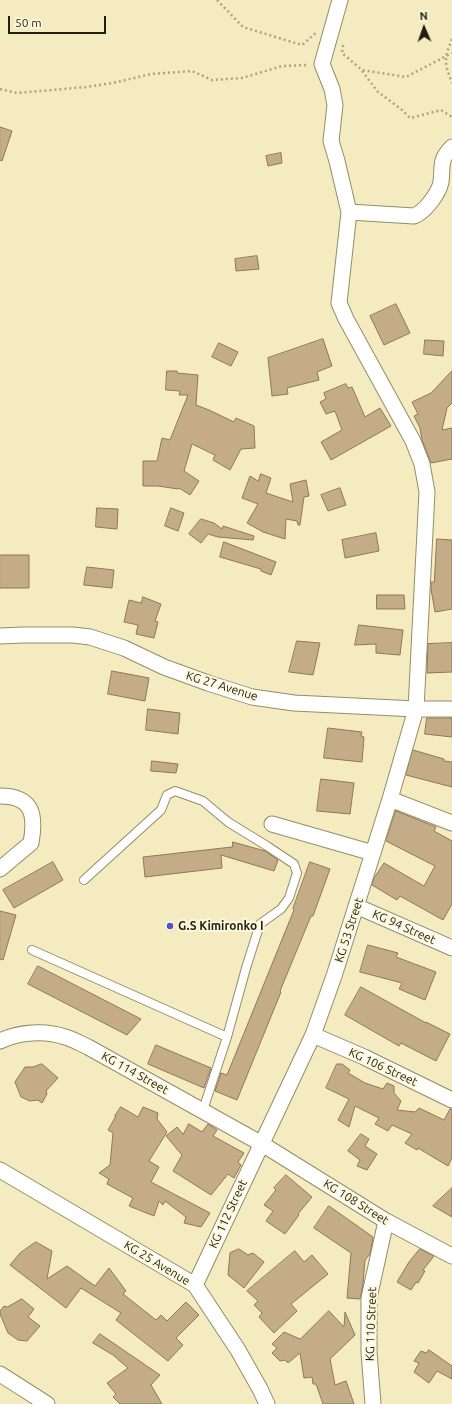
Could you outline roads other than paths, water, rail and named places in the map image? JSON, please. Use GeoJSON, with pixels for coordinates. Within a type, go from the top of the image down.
{"type":"FeatureCollection","features":[{"type":"Feature","properties":{"kind":"street"},"geometry":{"type":"LineString","coordinates":[[340,0],[322,64],[332,89],[335,105],[331,141],[349,212],[414,216],[419,214],[429,206],[440,186],[443,158],[452,147]]}},
{"type":"Feature","properties":{"kind":"street","name":"KG 53 Street"},"geometry":{"type":"LineString","coordinates":[[262,1144],[313,1035],[334,976],[390,800],[416,709],[427,492],[422,464],[413,441],[346,319],[339,303],[349,212]]}},
{"type":"Feature","properties":{"kind":"street","name":"KG 27 Avenue"},"geometry":{"type":"LineString","coordinates":[[0,636],[23,634],[73,635],[90,637],[124,648],[171,670],[208,683],[252,697],[294,704],[452,709]]}},
{"type":"Feature","properties":{"kind":"street"},"geometry":{"type":"LineString","coordinates":[[0,796],[15,797],[25,801],[30,810],[34,826],[32,843],[0,869]]}},
{"type":"Feature","properties":{"kind":"street"},"geometry":{"type":"LineString","coordinates":[[390,800],[452,823]]}},
{"type":"Feature","properties":{"kind":"street"},"geometry":{"type":"LineString","coordinates":[[272,824],[373,853]]}},
{"type":"Feature","properties":{"kind":"street","name":"KG 94 Street"},"geometry":{"type":"LineString","coordinates":[[356,906],[452,948]]}},
{"type":"Feature","properties":{"kind":"street","name":"KG 114 Street"},"geometry":{"type":"LineString","coordinates":[[0,1041],[23,1033],[43,1033],[64,1036],[88,1047],[262,1144]]}},
{"type":"Feature","properties":{"kind":"street","name":"KG 106 Street"},"geometry":{"type":"LineString","coordinates":[[313,1035],[364,1057],[452,1100]]}},
{"type":"Feature","properties":{"kind":"street","name":"KG 108 Street"},"geometry":{"type":"LineString","coordinates":[[262,1144],[386,1221],[452,1256]]}},
{"type":"Feature","properties":{"kind":"street","name":"KG 112 Street"},"geometry":{"type":"LineString","coordinates":[[195,1285],[262,1144]]}},
{"type":"Feature","properties":{"kind":"street","name":"KG 25 Avenue"},"geometry":{"type":"LineString","coordinates":[[0,1170],[195,1285],[238,1350],[267,1404]]}},
{"type":"Feature","properties":{"kind":"street","name":"KG 110 Street"},"geometry":{"type":"LineString","coordinates":[[373,1404],[369,1352],[369,1298],[386,1221]]}},
{"type":"Feature","properties":{"kind":"street"},"geometry":{"type":"LineString","coordinates":[[3,1379],[47,1404]]}},
{"type":"Feature","properties":{"kind":"lane"},"geometry":{"type":"LineString","coordinates":[[84,880],[161,810],[167,794],[175,791],[203,801],[228,822],[294,864],[297,873],[289,898],[281,909],[260,924],[227,1037],[203,1110]]}},
{"type":"Feature","properties":{"kind":"lane"},"geometry":{"type":"LineString","coordinates":[[32,950],[227,1037]]}},
{"type":"Feature","properties":{"kind":"place","name":"G.S Kimironko I"},"geometry":{"type":"Point","coordinates":[170,926]}}]}
